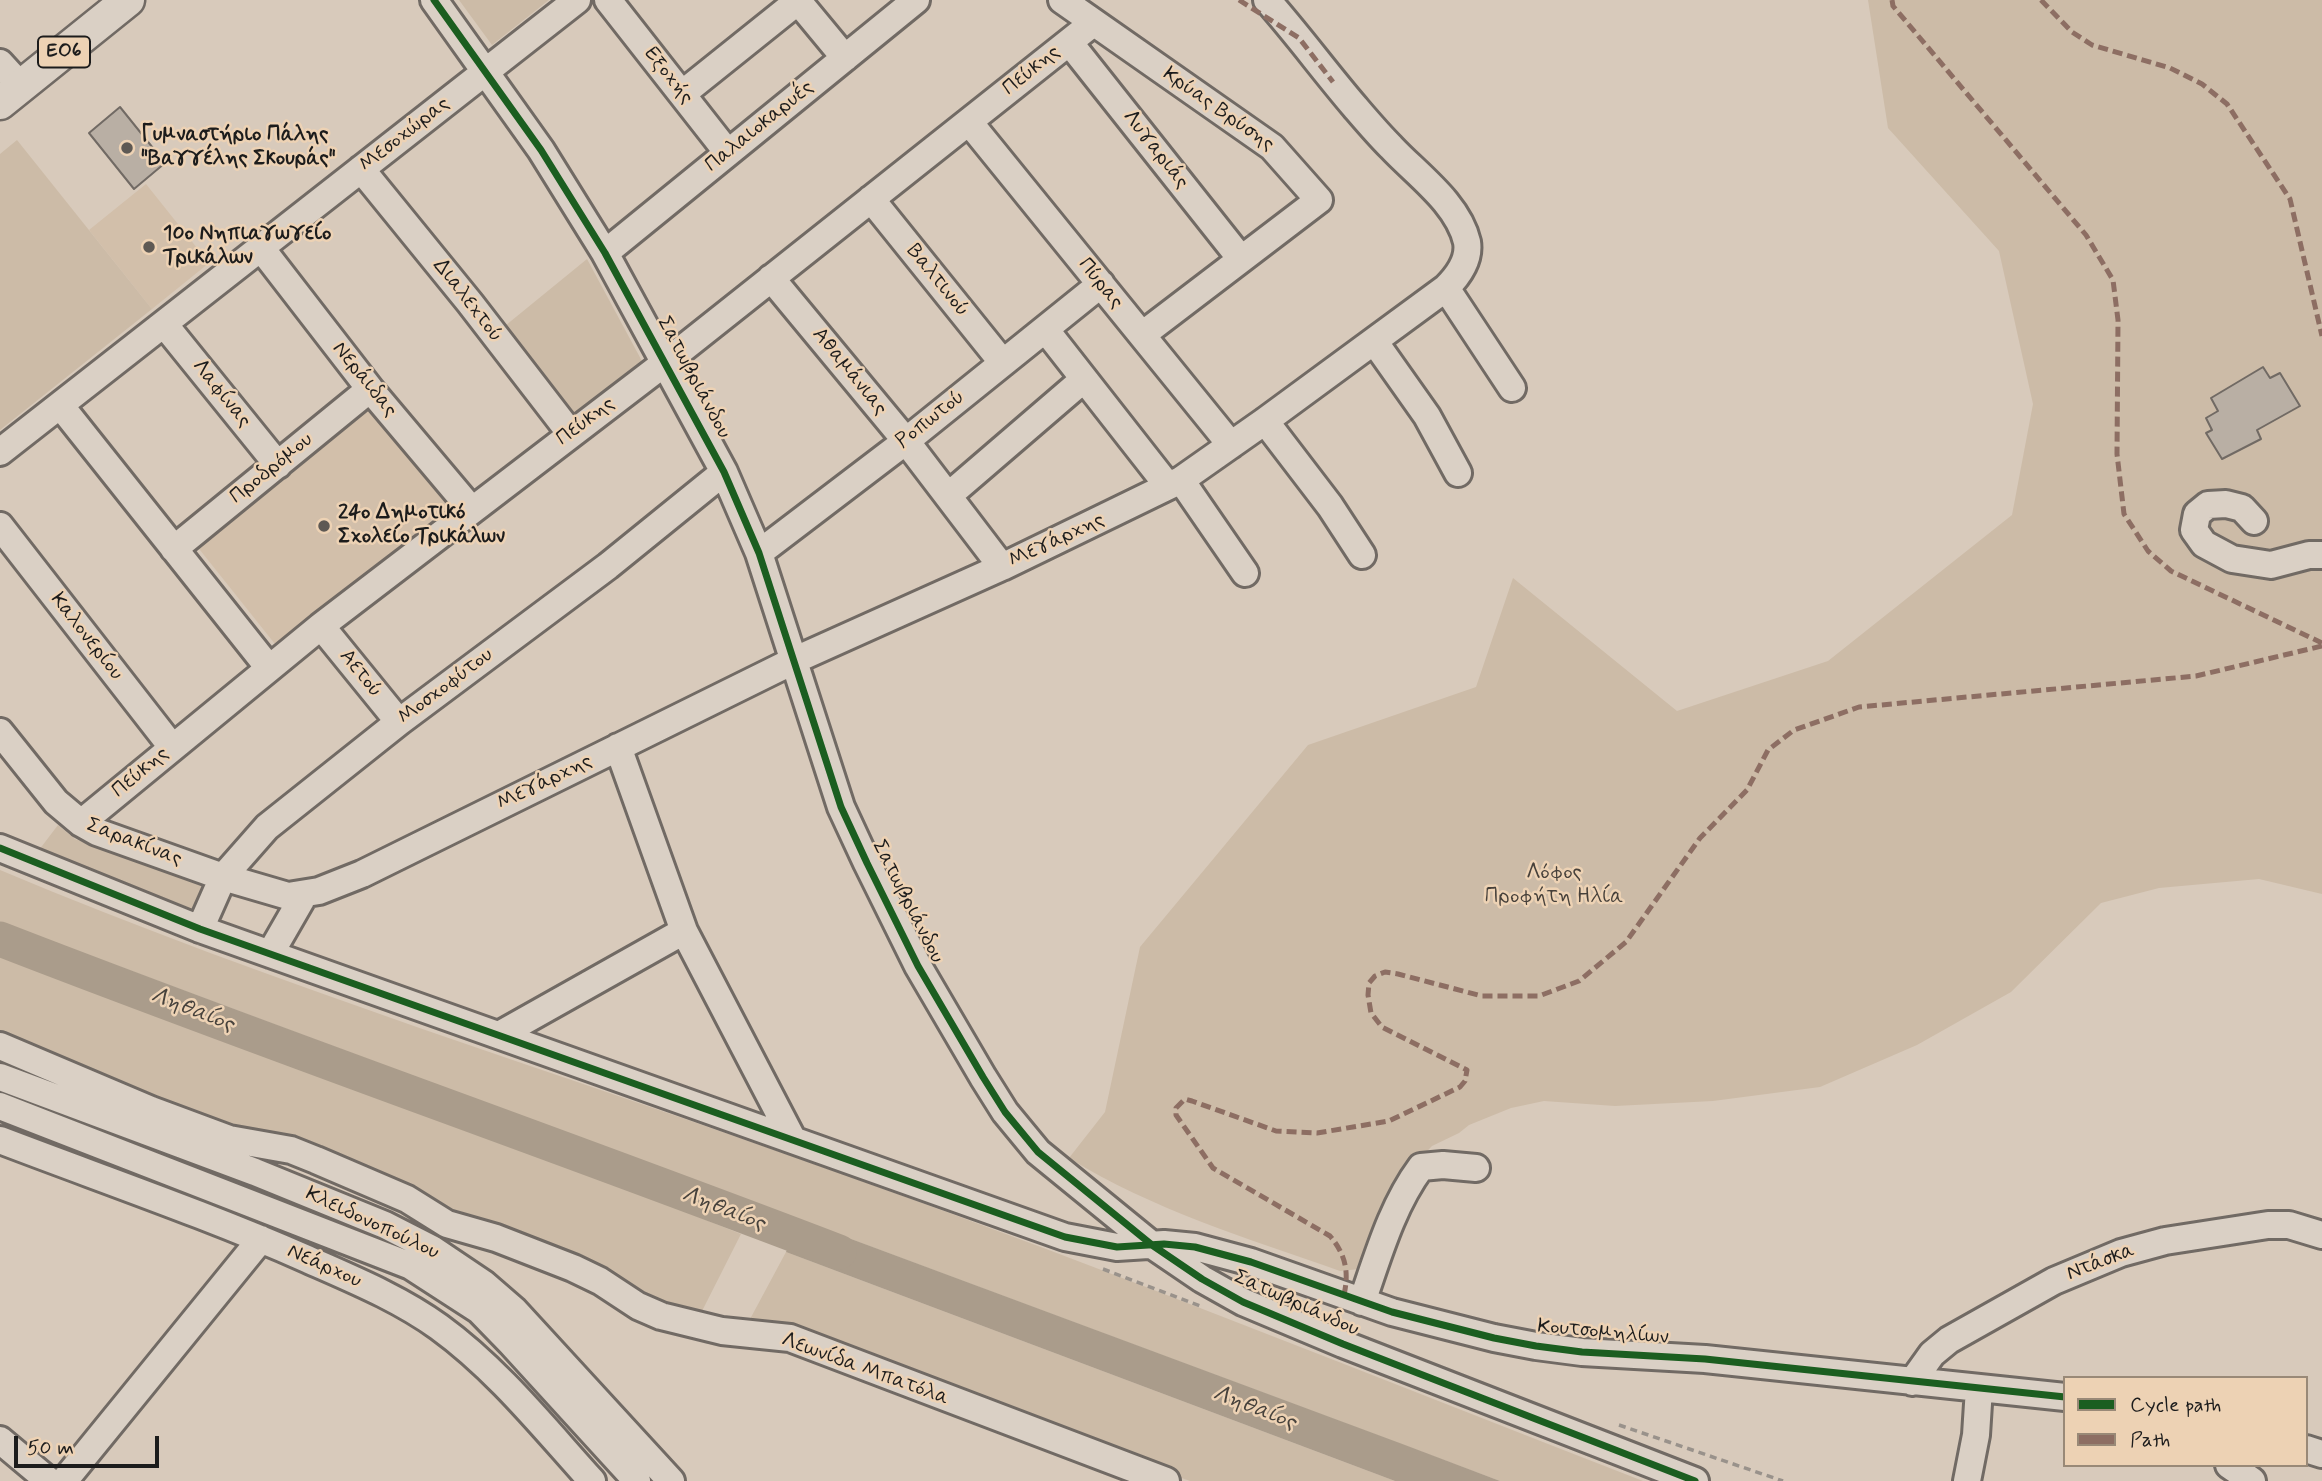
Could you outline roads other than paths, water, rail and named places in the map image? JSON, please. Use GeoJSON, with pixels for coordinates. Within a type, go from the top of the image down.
{"type":"FeatureCollection","features":[{"type":"Feature","properties":{"kind":"main road","name":"ΕΟ6"},"geometry":{"type":"LineString","coordinates":[[10,95],[128,0]]}},
{"type":"Feature","properties":{"kind":"street","name":"Σατωβριάνδου"},"geometry":{"type":"LineString","coordinates":[[434,0],[541,150],[605,253],[724,472],[759,553],[846,818],[918,966],[1005,1112],[1038,1152],[1152,1245],[1224,1292],[1272,1315],[1695,1481]]}},
{"type":"Feature","properties":{"kind":"street","name":"Μεσοχώρας"},"geometry":{"type":"LineString","coordinates":[[0,452],[578,0]]}},
{"type":"Feature","properties":{"kind":"street","name":"Εξοχής"},"geometry":{"type":"LineString","coordinates":[[608,0],[728,153]]}},
{"type":"Feature","properties":{"kind":"street"},"geometry":{"type":"LineString","coordinates":[[682,94],[798,0],[845,58]]}},
{"type":"Feature","properties":{"kind":"street","name":"Παλαιοκαρυές"},"geometry":{"type":"LineString","coordinates":[[605,253],[916,0]]}},
{"type":"Feature","properties":{"kind":"street","name":"Κρύας Βρύσης"},"geometry":{"type":"LineString","coordinates":[[1062,0],[1272,147],[1319,200],[1142,335]]}},
{"type":"Feature","properties":{"kind":"street","name":"Μεγάρχης"},"geometry":{"type":"LineString","coordinates":[[223,877],[278,895],[304,895],[362,874],[795,660],[1002,567],[1174,483],[1265,421],[1446,288],[1456,279],[1464,265],[1468,244],[1454,215],[1438,194],[1354,106],[1267,0]]}},
{"type":"Feature","properties":{"kind":"street","name":"Πεύκης"},"geometry":{"type":"LineString","coordinates":[[81,823],[321,626],[666,362],[1093,23]]}},
{"type":"Feature","properties":{"kind":"street","name":"Λυγαριάς"},"geometry":{"type":"LineString","coordinates":[[1069,42],[1241,259]]}},
{"type":"Feature","properties":{"kind":"street"},"geometry":{"type":"LineString","coordinates":[[0,63],[10,95]]}},
{"type":"Feature","properties":{"kind":"street","name":"Πύρας"},"geometry":{"type":"LineString","coordinates":[[969,122],[1231,445]]}},
{"type":"Feature","properties":{"kind":"street","name":"Διαλεχτού"},"geometry":{"type":"LineString","coordinates":[[361,169],[470,303],[571,434]]}},
{"type":"Feature","properties":{"kind":"street","name":"Βαλτινού"},"geometry":{"type":"LineString","coordinates":[[872,199],[1003,363]]}},
{"type":"Feature","properties":{"kind":"street","name":"Νεράιδας"},"geometry":{"type":"LineString","coordinates":[[261,248],[370,389],[471,509]]}},
{"type":"Feature","properties":{"kind":"street","name":"Αθαμάνιας"},"geometry":{"type":"LineString","coordinates":[[772,278],[906,441],[1002,567]]}},
{"type":"Feature","properties":{"kind":"street","name":"Ροπωτού"},"geometry":{"type":"LineString","coordinates":[[759,553],[906,441],[1101,284]]}},
{"type":"Feature","properties":{"kind":"street"},"geometry":{"type":"LineString","coordinates":[[1446,288],[1512,388]]}},
{"type":"Feature","properties":{"kind":"street","name":"Λαφίνας"},"geometry":{"type":"LineString","coordinates":[[164,324],[278,465]]}},
{"type":"Feature","properties":{"kind":"street"},"geometry":{"type":"LineString","coordinates":[[1045,330],[1174,483],[1245,573]]}},
{"type":"Feature","properties":{"kind":"street"},"geometry":{"type":"LineString","coordinates":[[1374,341],[1426,416],[1458,473]]}},
{"type":"Feature","properties":{"kind":"street"},"geometry":{"type":"LineString","coordinates":[[948,496],[1084,379]]}},
{"type":"Feature","properties":{"kind":"street","name":"Προδρόμου"},"geometry":{"type":"LineString","coordinates":[[174,549],[370,389]]}},
{"type":"Feature","properties":{"kind":"street"},"geometry":{"type":"LineString","coordinates":[[60,405],[268,668]]}},
{"type":"Feature","properties":{"kind":"street"},"geometry":{"type":"LineString","coordinates":[[1265,421],[1331,506],[1362,555]]}},
{"type":"Feature","properties":{"kind":"street","name":"Μοσχοφύτου"},"geometry":{"type":"LineString","coordinates":[[200,929],[223,877],[267,827],[399,722],[608,566],[724,472]]}},
{"type":"Feature","properties":{"kind":"street"},"geometry":{"type":"LineString","coordinates":[[2254,521],[2242,508],[2226,504],[2208,505],[2197,514],[2194,530],[2204,544],[2232,559],[2271,565],[2309,555],[2322,555]]}},
{"type":"Feature","properties":{"kind":"street","name":"Καλονερίου"},"geometry":{"type":"LineString","coordinates":[[0,526],[172,747]]}},
{"type":"Feature","properties":{"kind":"street","name":"Αετού"},"geometry":{"type":"LineString","coordinates":[[321,626],[399,722]]}},
{"type":"Feature","properties":{"kind":"street","name":"Σαρακίνας"},"geometry":{"type":"LineString","coordinates":[[0,732],[56,802],[81,823],[121,841],[223,877]]}},
{"type":"Feature","properties":{"kind":"street"},"geometry":{"type":"LineString","coordinates":[[618,747],[684,931],[793,1140]]}},
{"type":"Feature","properties":{"kind":"street","name":"Κουτσομηλίων"},"geometry":{"type":"LineString","coordinates":[[0,848],[200,929],[1065,1237],[1103,1246],[1183,1245],[1218,1252],[1362,1302],[1436,1324],[1536,1346],[1582,1352],[1705,1359],[2063,1398]]}},
{"type":"Feature","properties":{"kind":"street"},"geometry":{"type":"LineString","coordinates":[[270,954],[304,895]]}},
{"type":"Feature","properties":{"kind":"street"},"geometry":{"type":"LineString","coordinates":[[499,1035],[684,931]]}},
{"type":"Feature","properties":{"kind":"street"},"geometry":{"type":"LineString","coordinates":[[0,1046],[151,1110],[229,1151]]}},
{"type":"Feature","properties":{"kind":"street","name":"Κλειδονοπούλου"},"geometry":{"type":"LineString","coordinates":[[0,1077],[229,1151],[432,1249],[500,1298],[532,1328],[671,1481]]}},
{"type":"Feature","properties":{"kind":"street","name":"Κλειδονοπούλου"},"geometry":{"type":"LineString","coordinates":[[0,1106],[411,1266],[479,1310],[637,1481]]}},
{"type":"Feature","properties":{"kind":"street","name":"Νεάρχου"},"geometry":{"type":"LineString","coordinates":[[0,1140],[261,1239],[393,1299],[439,1327],[457,1342],[523,1404],[592,1481]]}},
{"type":"Feature","properties":{"kind":"street","name":"Λεωνίδα Μπατόλα"},"geometry":{"type":"LineString","coordinates":[[229,1151],[291,1150],[407,1199],[447,1224],[496,1238],[573,1268],[600,1281],[638,1306],[661,1316],[722,1331],[790,1338],[1166,1481]]}},
{"type":"Feature","properties":{"kind":"street"},"geometry":{"type":"LineString","coordinates":[[1362,1302],[1395,1214],[1411,1180],[1421,1167],[1443,1165],[1476,1168]]}},
{"type":"Feature","properties":{"kind":"street","name":"Ντάσκα"},"geometry":{"type":"LineString","coordinates":[[1912,1382],[1932,1354],[1949,1340],[2054,1281],[2121,1253],[2165,1241],[2268,1225],[2289,1225],[2322,1235]]}},
{"type":"Feature","properties":{"kind":"street"},"geometry":{"type":"LineString","coordinates":[[64,1481],[261,1239]]}},
{"type":"Feature","properties":{"kind":"street"},"geometry":{"type":"LineString","coordinates":[[393,1299],[411,1266]]}},
{"type":"Feature","properties":{"kind":"street"},"geometry":{"type":"LineString","coordinates":[[1968,1481],[1976,1435],[1979,1388]]}},
{"type":"Feature","properties":{"kind":"street"},"geometry":{"type":"LineString","coordinates":[[0,1440],[49,1481]]}},
{"type":"Feature","properties":{"kind":"street"},"geometry":{"type":"LineString","coordinates":[[2232,1467],[2252,1481]]}},
{"type":"Feature","properties":{"kind":"water","name":"Ληθαίος"},"geometry":{"type":"Polygon","coordinates":[[[800,1220],[1500,1481],[1395,1481],[786,1252],[800,1220]]]}},
{"type":"Feature","properties":{"kind":"waterway","name":"Ληθαίος"},"geometry":{"type":"LineString","coordinates":[[0,939],[839,1252]]}},
{"type":"Feature","properties":{"kind":"place","name":"Γυμναστήριο Πάλης \"Βαγγέλης Σκουράς\""},"geometry":{"type":"Point","coordinates":[127,148]}},
{"type":"Feature","properties":{"kind":"place","name":"10ο Νηπιαγωγείο Τρικάλων"},"geometry":{"type":"Point","coordinates":[149,247]}},
{"type":"Feature","properties":{"kind":"place","name":"24ο Δημοτικό Σχολείο Τρικάλων"},"geometry":{"type":"Point","coordinates":[324,526]}},
{"type":"Feature","properties":{"kind":"park label","name":"Λόφος Προφήτη Ηλία"},"geometry":{"type":"Point","coordinates":[1554,886]}}]}
